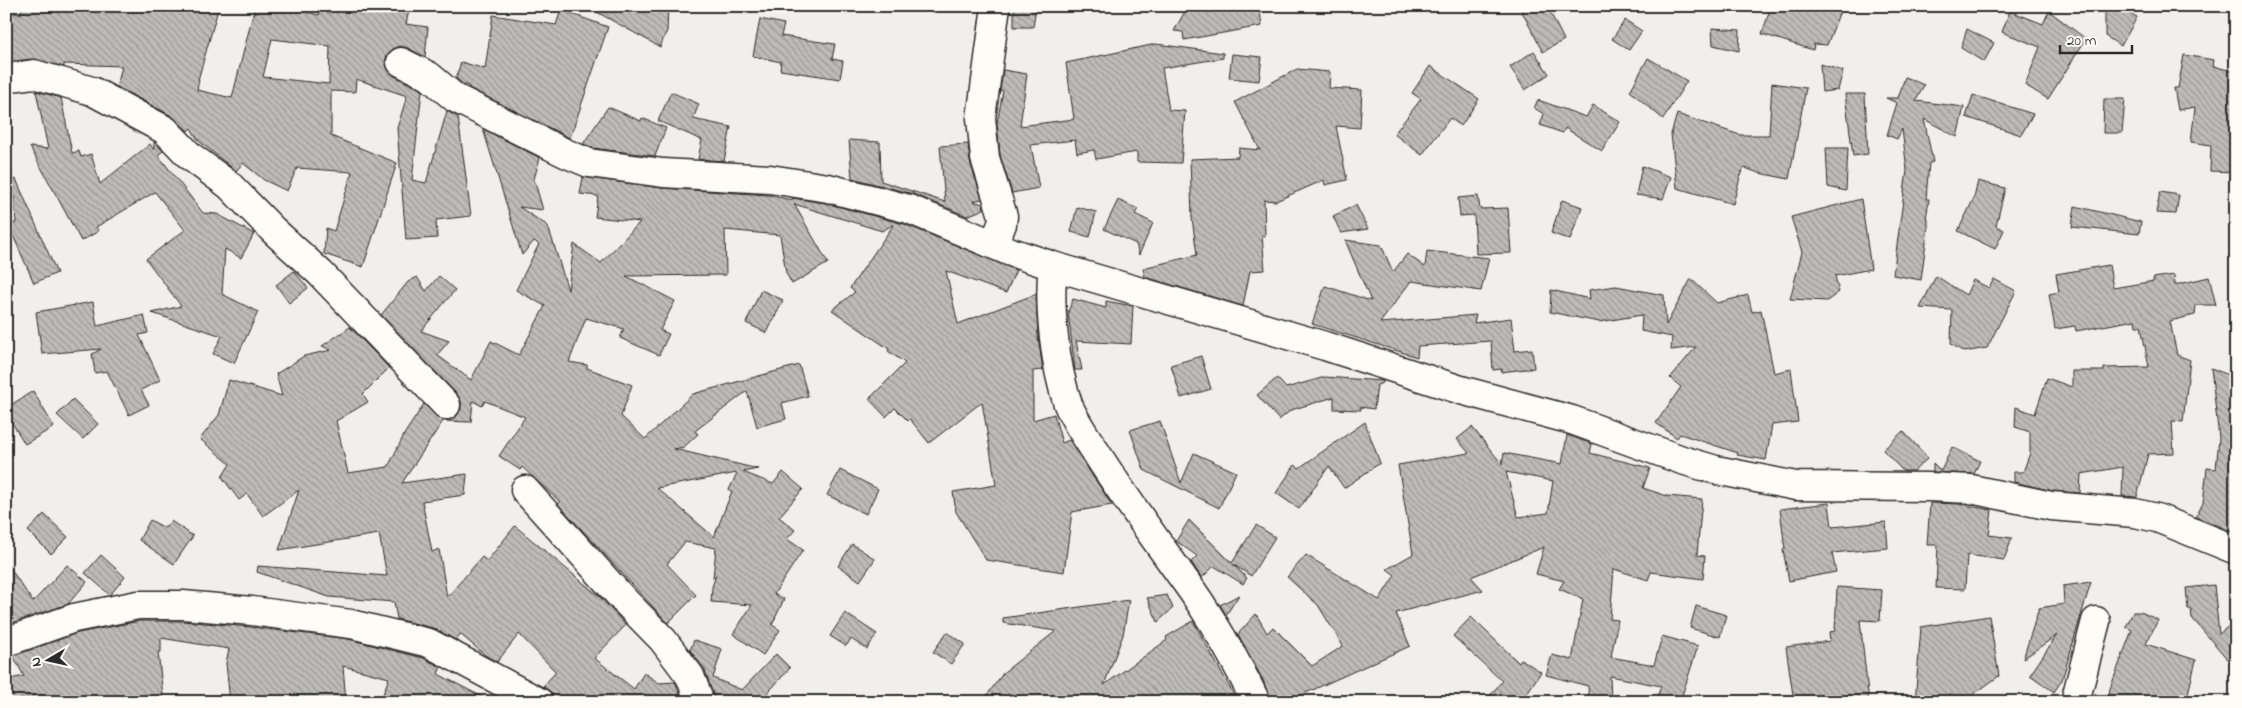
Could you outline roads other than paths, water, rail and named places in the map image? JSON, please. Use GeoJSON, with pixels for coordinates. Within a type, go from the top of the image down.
{"type":"FeatureCollection","features":[{"type":"Feature","properties":{"kind":"street"},"geometry":{"type":"LineString","coordinates":[[994,244],[1003,216],[985,158],[981,118],[996,6]]}},
{"type":"Feature","properties":{"kind":"street"},"geometry":{"type":"LineString","coordinates":[[401,62],[429,76],[455,98],[589,163],[664,173],[770,179],[828,188],[909,209],[1053,266],[1324,346],[1469,393],[1572,420],[1682,460],[1716,470],[1796,486],[1971,489],[2051,506],[2135,513],[2157,518],[2236,550]]}},
{"type":"Feature","properties":{"kind":"street"},"geometry":{"type":"LineString","coordinates":[[6,78],[34,74],[92,92],[165,130],[190,156],[229,185],[273,230],[320,273],[446,405]]}},
{"type":"Feature","properties":{"kind":"street"},"geometry":{"type":"LineString","coordinates":[[1053,266],[1051,284],[1054,328],[1059,368],[1068,405],[1080,429],[1118,487],[1205,610],[1256,702]]}},
{"type":"Feature","properties":{"kind":"street"},"geometry":{"type":"LineString","coordinates":[[526,490],[623,599],[663,640],[690,676],[700,702]]}},
{"type":"Feature","properties":{"kind":"street"},"geometry":{"type":"LineString","coordinates":[[6,642],[74,618],[138,605],[183,605],[252,611],[351,624],[430,643],[539,702]]}},
{"type":"Feature","properties":{"kind":"street"},"geometry":{"type":"LineString","coordinates":[[2075,702],[2096,621]]}}]}
